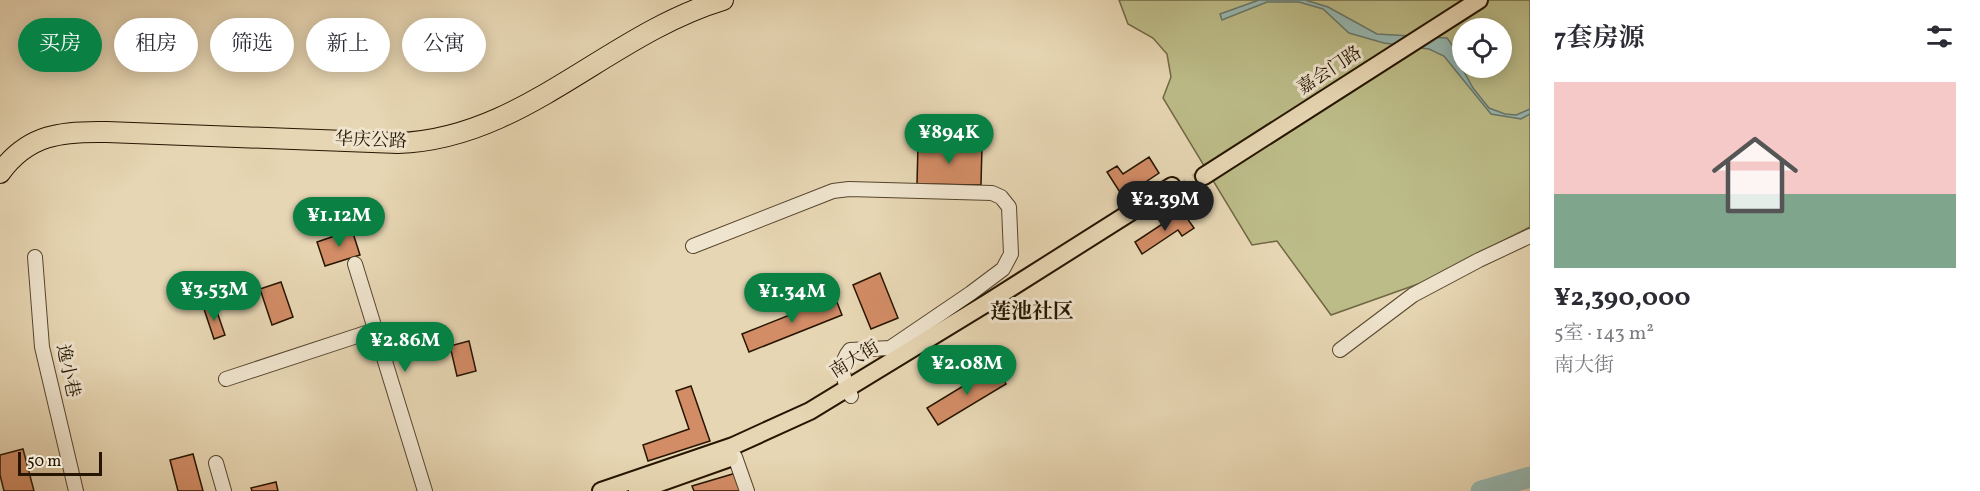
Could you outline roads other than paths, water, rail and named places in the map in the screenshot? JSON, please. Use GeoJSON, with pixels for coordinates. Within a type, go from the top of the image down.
{"type":"FeatureCollection","features":[{"type":"Feature","properties":{"kind":"highway","name":"华庆公路"},"geometry":{"type":"LineString","coordinates":[[0,163],[6,154],[18,144],[48,130],[64,126],[399,136],[437,133],[469,124],[513,106],[622,40],[704,0]]}},
{"type":"Feature","properties":{"kind":"highway","name":"华庆公路"},"geometry":{"type":"LineString","coordinates":[[0,173],[11,158],[22,149],[49,136],[65,132],[398,143],[446,138],[488,125],[516,112],[633,40],[669,21],[723,0]]}},
{"type":"Feature","properties":{"kind":"main road","name":"嘉会门路"},"geometry":{"type":"LineString","coordinates":[[1201,173],[1422,30],[1463,0]]}},
{"type":"Feature","properties":{"kind":"main road","name":"嘉会门路"},"geometry":{"type":"LineString","coordinates":[[1422,30],[1479,0]]}},
{"type":"Feature","properties":{"kind":"main road","name":"南大街"},"geometry":{"type":"LineString","coordinates":[[637,491],[735,456],[814,419],[849,393],[1174,190]]}},
{"type":"Feature","properties":{"kind":"main road","name":"南大街"},"geometry":{"type":"LineString","coordinates":[[601,491],[759,435],[849,393]]}},
{"type":"Feature","properties":{"kind":"street"},"geometry":{"type":"LineString","coordinates":[[693,246],[833,191],[849,189],[992,194],[1001,197],[1009,207],[1011,239],[1011,254],[1003,269],[890,348],[850,350],[846,355],[842,374],[849,393]]}},
{"type":"Feature","properties":{"kind":"street"},"geometry":{"type":"LineString","coordinates":[[1340,350],[1413,295],[1530,236]]}},
{"type":"Feature","properties":{"kind":"street","name":"逸小巷"},"geometry":{"type":"LineString","coordinates":[[35,257],[42,347],[76,491]]}},
{"type":"Feature","properties":{"kind":"street"},"geometry":{"type":"LineString","coordinates":[[355,264],[425,491]]}},
{"type":"Feature","properties":{"kind":"street"},"geometry":{"type":"LineString","coordinates":[[226,379],[375,330]]}},
{"type":"Feature","properties":{"kind":"street"},"geometry":{"type":"LineString","coordinates":[[735,456],[747,491]]}},
{"type":"Feature","properties":{"kind":"street"},"geometry":{"type":"LineString","coordinates":[[216,463],[224,491]]}},
{"type":"Feature","properties":{"kind":"water"},"geometry":{"type":"Polygon","coordinates":[[[1259,0],[1305,0],[1328,7],[1377,34],[1447,38],[1452,45],[1452,66],[1444,56],[1429,49],[1384,43],[1349,33],[1323,9],[1299,2],[1267,2],[1222,20],[1220,14],[1259,0]]]}},
{"type":"Feature","properties":{"kind":"water"},"geometry":{"type":"Polygon","coordinates":[[[1462,78],[1468,78],[1489,108],[1516,115],[1530,109],[1530,114],[1521,119],[1491,114],[1462,78]]]}},
{"type":"Feature","properties":{"kind":"waterway"},"geometry":{"type":"LineString","coordinates":[[1481,491],[1530,477]]}},
{"type":"Feature","properties":{"kind":"tunnel"},"geometry":{"type":"LineString","coordinates":[[1176,195],[1204,176]]}},
{"type":"Feature","properties":{"kind":"district","name":"莲池社区"},"geometry":{"type":"Point","coordinates":[1032,312]}}]}
